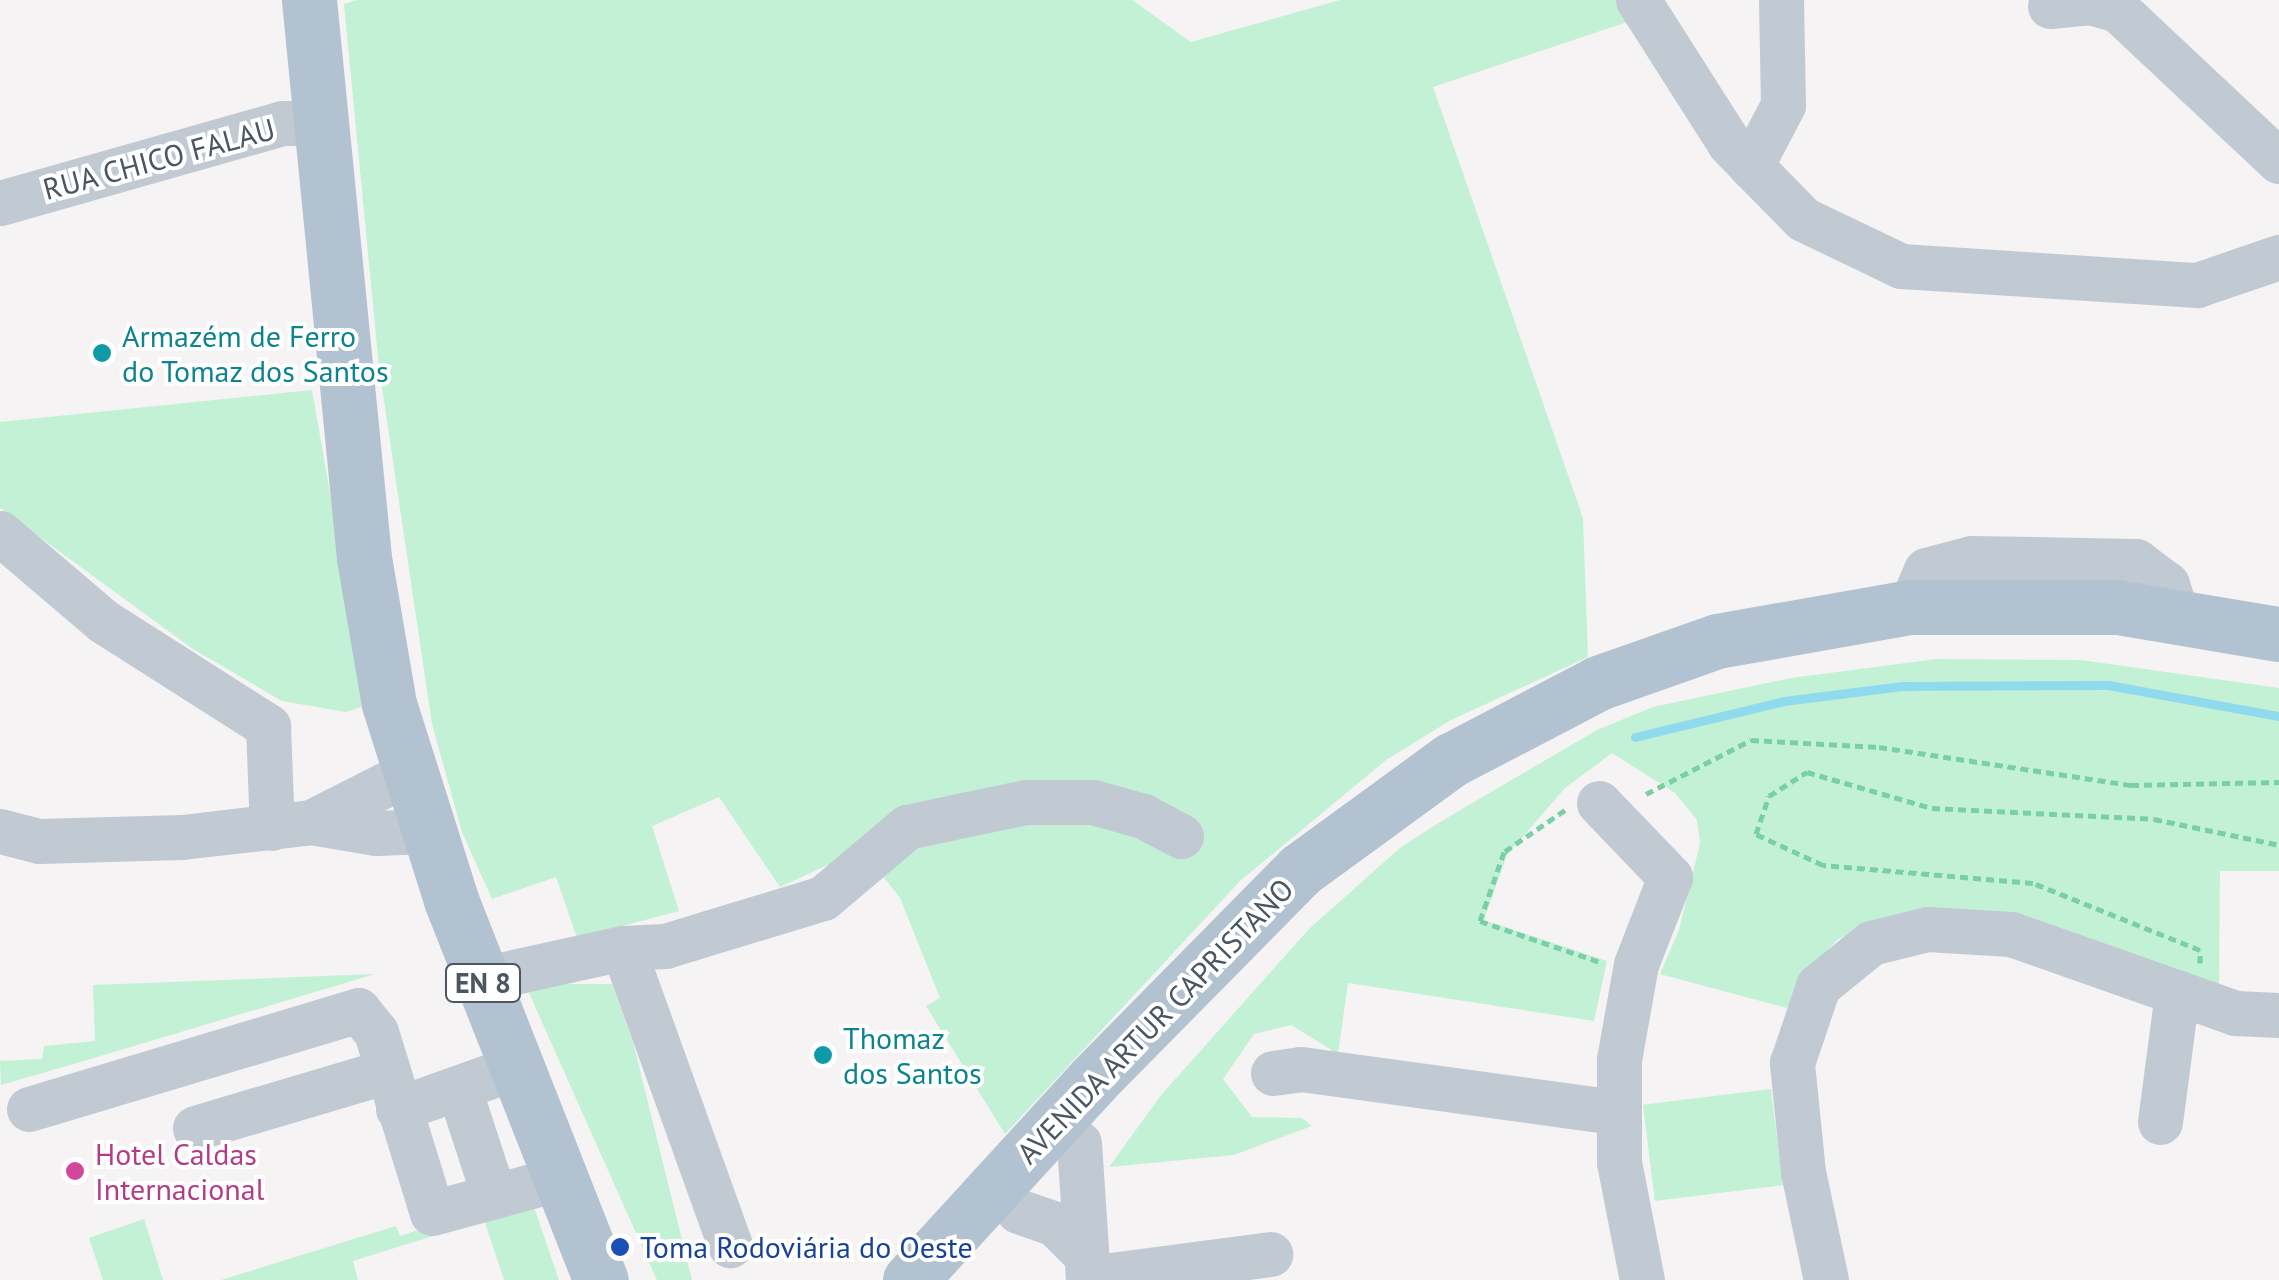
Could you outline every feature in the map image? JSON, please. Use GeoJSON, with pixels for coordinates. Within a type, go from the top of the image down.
{"type":"FeatureCollection","features":[{"type":"Feature","properties":{"kind":"main road","name":"EN 8"},"geometry":{"type":"LineString","coordinates":[[308,0],[364,558],[408,773],[482,979],[601,1280]]}},
{"type":"Feature","properties":{"kind":"main road","name":"AVENIDA ARTUR CAPRISTANO"},"geometry":{"type":"LineString","coordinates":[[910,1280],[1230,937],[1374,810],[1451,760],[1598,683],[1716,641],[1910,607],[2045,604],[2177,616],[2279,634]]}},
{"type":"Feature","properties":{"kind":"main road","name":"AVENIDA ARTUR CAPRISTANO"},"geometry":{"type":"LineString","coordinates":[[958,1280],[1186,1024],[1363,854],[1476,774],[1596,710],[1746,666],[1936,638],[2115,642],[2279,670]]}},
{"type":"Feature","properties":{"kind":"street"},"geometry":{"type":"LineString","coordinates":[[1638,0],[1729,144],[1804,219],[1901,266],[2198,286],[2279,256]]}},
{"type":"Feature","properties":{"kind":"street"},"geometry":{"type":"LineString","coordinates":[[1751,166],[1783,105],[1781,0]]}},
{"type":"Feature","properties":{"kind":"street"},"geometry":{"type":"LineString","coordinates":[[2050,6],[2090,2],[2118,10],[2279,161]]}},
{"type":"Feature","properties":{"kind":"street","name":"RUA CHICO FALAU"},"geometry":{"type":"LineString","coordinates":[[0,203],[282,123],[320,123]]}},
{"type":"Feature","properties":{"kind":"street"},"geometry":{"type":"LineString","coordinates":[[0,533],[103,621],[268,726],[291,825]]}},
{"type":"Feature","properties":{"kind":"street"},"geometry":{"type":"LineString","coordinates":[[291,825],[408,773]]}},
{"type":"Feature","properties":{"kind":"street"},"geometry":{"type":"LineString","coordinates":[[482,979],[623,948],[665,946],[823,898],[907,827],[1026,802],[1093,802],[1143,816],[1181,836]]}},
{"type":"Feature","properties":{"kind":"street"},"geometry":{"type":"LineString","coordinates":[[1583,806],[1670,878],[1636,964],[1616,1112],[1623,1195],[1642,1280]]}},
{"type":"Feature","properties":{"kind":"street"},"geometry":{"type":"LineString","coordinates":[[0,831],[39,840],[291,825],[376,832],[427,831]]}},
{"type":"Feature","properties":{"kind":"street"},"geometry":{"type":"LineString","coordinates":[[1826,1280],[1803,1172],[1792,1062],[1802,1016],[1818,986],[1843,961],[1897,932],[1968,928],[2011,934],[2236,1013],[2279,1015]]}},
{"type":"Feature","properties":{"kind":"street"},"geometry":{"type":"LineString","coordinates":[[623,948],[730,1245]]}},
{"type":"Feature","properties":{"kind":"street"},"geometry":{"type":"LineString","coordinates":[[2160,1122],[2177,992]]}},
{"type":"Feature","properties":{"kind":"street"},"geometry":{"type":"LineString","coordinates":[[29,1109],[358,1010],[376,1032],[432,1212],[561,1178]]}},
{"type":"Feature","properties":{"kind":"street"},"geometry":{"type":"LineString","coordinates":[[195,1128],[393,1090],[458,1089],[516,1067]]}},
{"type":"Feature","properties":{"kind":"street"},"geometry":{"type":"LineString","coordinates":[[1273,1073],[1301,1069],[1616,1112]]}},
{"type":"Feature","properties":{"kind":"street"},"geometry":{"type":"LineString","coordinates":[[458,1089],[494,1196]]}},
{"type":"Feature","properties":{"kind":"street"},"geometry":{"type":"LineString","coordinates":[[1079,1143],[1086,1270]]}},
{"type":"Feature","properties":{"kind":"street"},"geometry":{"type":"LineString","coordinates":[[1018,1211],[1055,1224],[1086,1270]]}},
{"type":"Feature","properties":{"kind":"street"},"geometry":{"type":"LineString","coordinates":[[1086,1270],[1270,1254]]}},
{"type":"Feature","properties":{"kind":"path"},"geometry":{"type":"LineString","coordinates":[[1646,794],[1751,740],[1880,746],[2131,785],[2279,782]]}},
{"type":"Feature","properties":{"kind":"path"},"geometry":{"type":"LineString","coordinates":[[2200,950],[2033,883],[1823,865],[1756,834],[1768,796],[1806,772],[1932,808],[2154,819],[2279,846]]}},
{"type":"Feature","properties":{"kind":"path"},"geometry":{"type":"LineString","coordinates":[[1583,806],[1504,852],[1480,921],[1612,966]]}},
{"type":"Feature","properties":{"kind":"green space"},"geometry":{"type":"Polygon","coordinates":[[[357,0],[1132,0],[1191,42],[1340,0],[1638,0],[1648,15],[1433,87],[1583,518],[1588,657],[1451,720],[1386,760],[1240,881],[1005,1134],[926,1006],[940,998],[900,898],[862,849],[780,887],[719,797],[652,826],[679,911],[577,938],[556,877],[492,899],[462,832],[432,724],[379,367],[344,4],[357,0]]]}},
{"type":"Feature","properties":{"kind":"green space"},"geometry":{"type":"Polygon","coordinates":[[[312,390],[367,705],[346,712],[282,701],[193,649],[0,508],[0,422],[312,390]]]}},
{"type":"Feature","properties":{"kind":"green space"},"geometry":{"type":"Polygon","coordinates":[[[1937,659],[2081,660],[2279,688],[2279,871],[2220,871],[2219,989],[1872,922],[1837,940],[1806,974],[1787,1008],[1660,974],[1679,930],[1700,843],[1697,820],[1675,793],[1612,753],[1565,788],[1507,855],[1484,920],[1607,961],[1594,1021],[1348,983],[1338,1054],[1291,1025],[1254,1034],[1223,1079],[1252,1117],[1302,1118],[1312,1126],[1234,1155],[1109,1167],[1162,1094],[1310,928],[1400,848],[1440,822],[1597,730],[1653,707],[1791,678],[1937,659]]]}},
{"type":"Feature","properties":{"kind":"green space"},"geometry":{"type":"Polygon","coordinates":[[[375,974],[1,1085],[0,1061],[42,1059],[44,1046],[95,1041],[93,985],[375,974]]]}},
{"type":"Feature","properties":{"kind":"green space"},"geometry":{"type":"Polygon","coordinates":[[[525,984],[612,984],[633,1042],[692,1280],[657,1280],[525,984]]]}},
{"type":"Feature","properties":{"kind":"green space"},"geometry":{"type":"Polygon","coordinates":[[[1771,1089],[1783,1185],[1655,1201],[1643,1105],[1771,1089]]]}},
{"type":"Feature","properties":{"kind":"green space"},"geometry":{"type":"Polygon","coordinates":[[[529,1193],[559,1280],[504,1280],[484,1220],[353,1261],[358,1280],[221,1280],[396,1226],[400,1236],[529,1193]]]}},
{"type":"Feature","properties":{"kind":"green space"},"geometry":{"type":"Polygon","coordinates":[[[144,1219],[163,1280],[103,1280],[89,1238],[144,1219]]]}},
{"type":"Feature","properties":{"kind":"waterway"},"geometry":{"type":"LineString","coordinates":[[1635,737],[1784,701],[1902,686],[2108,685],[2279,716]]}},
{"type":"Feature","properties":{"kind":"place","name":"Armazém de Ferro do Tomaz dos Santos"},"geometry":{"type":"Point","coordinates":[102,353]}},
{"type":"Feature","properties":{"kind":"place","name":"Thomaz dos Santos"},"geometry":{"type":"Point","coordinates":[823,1055]}},
{"type":"Feature","properties":{"kind":"place","name":"Hotel Caldas Internacional"},"geometry":{"type":"Point","coordinates":[75,1171]}},
{"type":"Feature","properties":{"kind":"place","name":"Toma Rodoviária do Oeste"},"geometry":{"type":"Point","coordinates":[620,1247]}}]}
